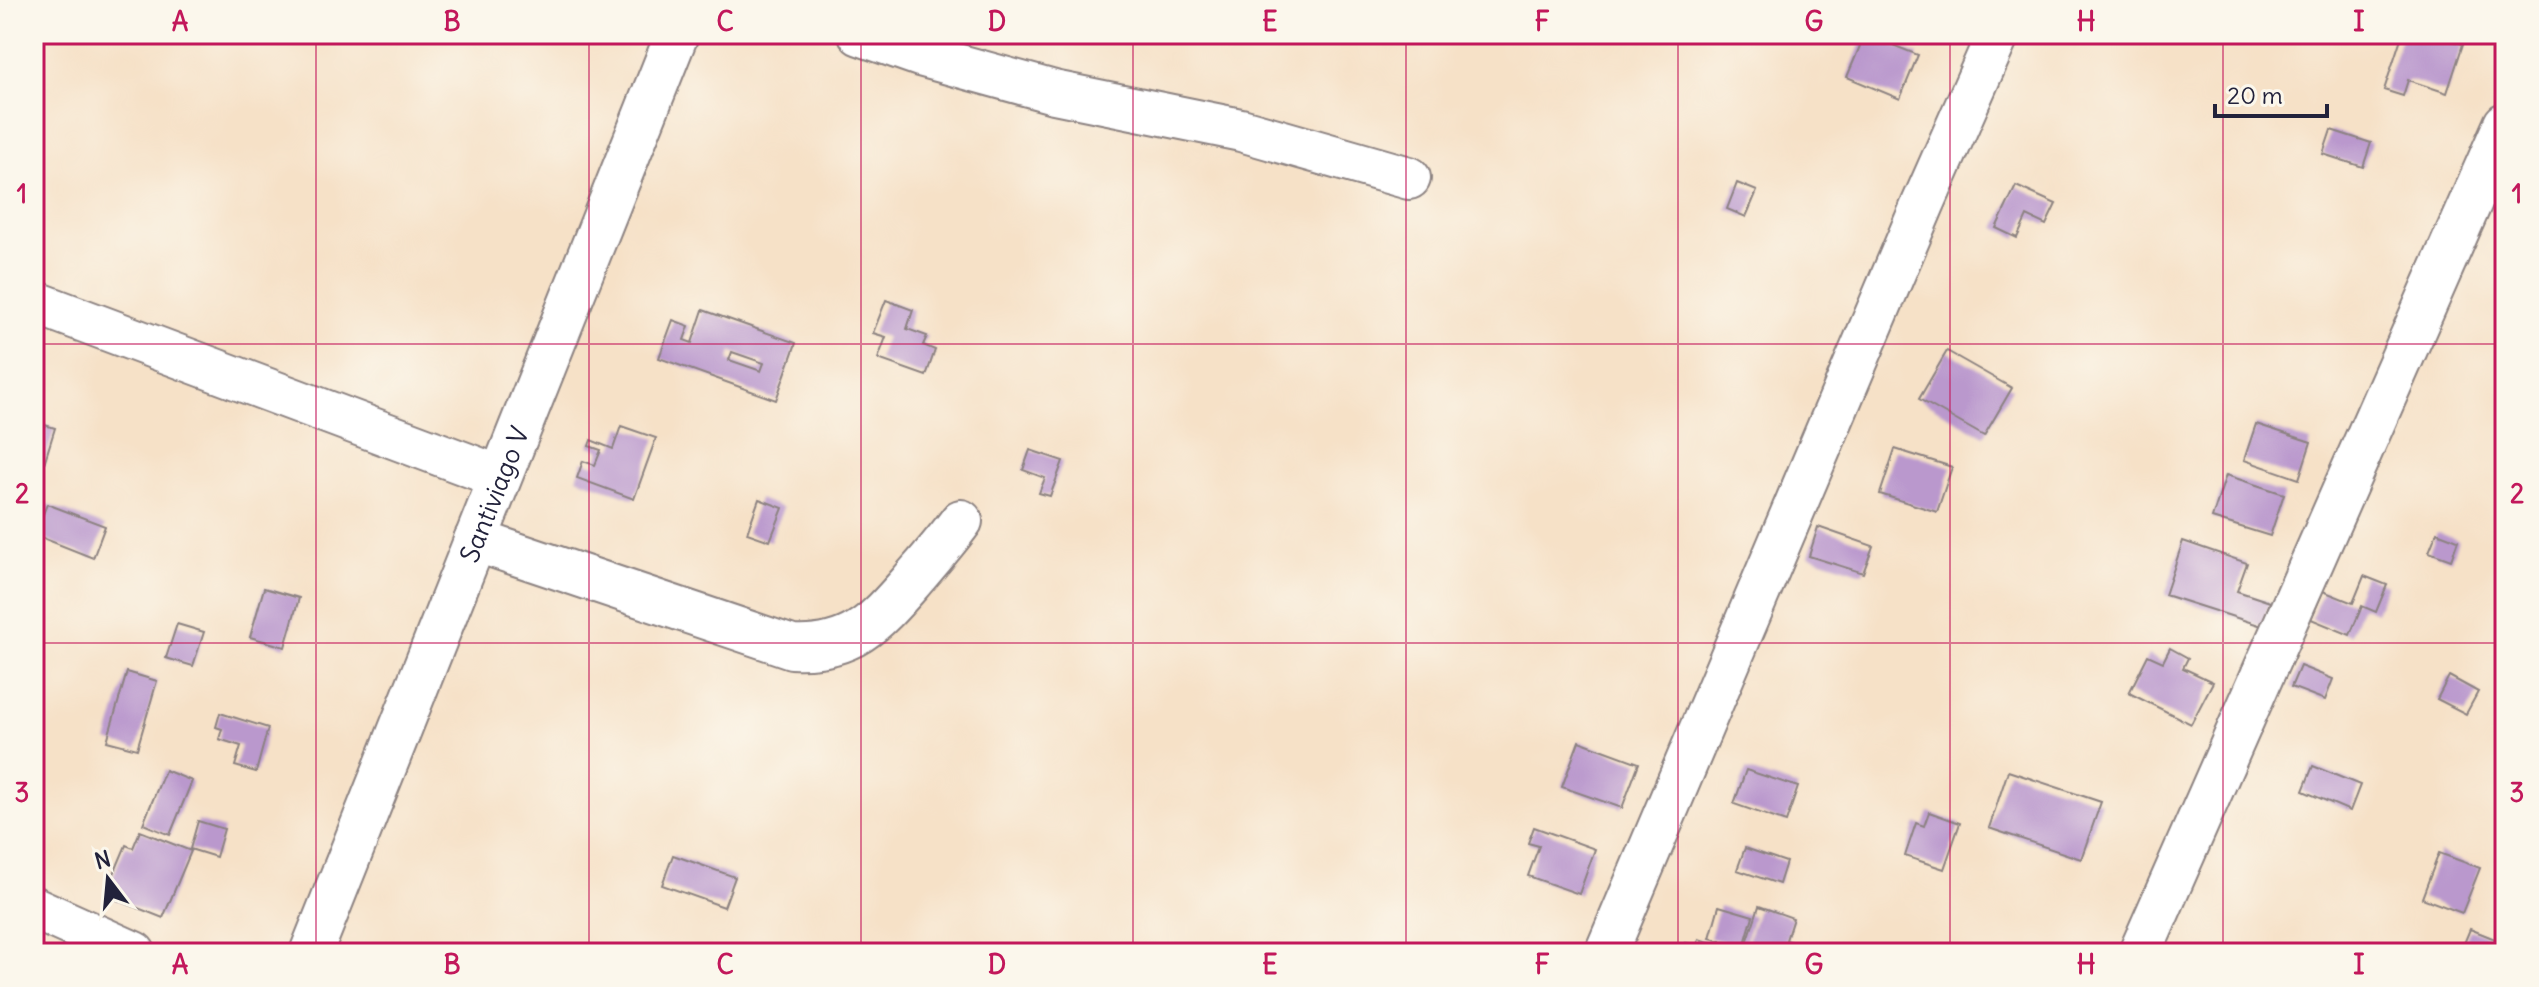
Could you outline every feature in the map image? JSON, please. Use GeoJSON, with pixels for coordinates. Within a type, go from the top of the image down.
{"type":"FeatureCollection","features":[{"type":"Feature","properties":{"kind":"street","name":"Santiviago V"},"geometry":{"type":"LineString","coordinates":[[311,953],[677,34]]}},
{"type":"Feature","properties":{"kind":"street"},"geometry":{"type":"LineString","coordinates":[[860,34],[920,55],[1054,92],[1241,130],[1409,178]]}},
{"type":"Feature","properties":{"kind":"street"},"geometry":{"type":"LineString","coordinates":[[1606,953],[1998,34]]}},
{"type":"Feature","properties":{"kind":"street"},"geometry":{"type":"LineString","coordinates":[[2140,953],[2505,124]]}},
{"type":"Feature","properties":{"kind":"street"},"geometry":{"type":"LineString","coordinates":[[34,302],[500,477]]}},
{"type":"Feature","properties":{"kind":"street"},"geometry":{"type":"LineString","coordinates":[[475,540],[792,647],[812,648],[851,638],[868,628],[883,615],[961,521]]}},
{"type":"Feature","properties":{"kind":"street"},"geometry":{"type":"LineString","coordinates":[[34,908],[134,953]]}},
{"type":"Feature","properties":{"kind":"building"},"geometry":{"type":"Polygon","coordinates":[[[1865,34],[1918,55],[1900,99],[1847,77],[1865,34]]]}},
{"type":"Feature","properties":{"kind":"building"},"geometry":{"type":"Polygon","coordinates":[[[2391,34],[2448,34],[2446,39],[2463,44],[2447,93],[2408,80],[2403,96],[2384,90],[2401,38],[2391,34]]]}},
{"type":"Feature","properties":{"kind":"building"},"geometry":{"type":"Polygon","coordinates":[[[2331,130],[2371,143],[2363,167],[2323,154],[2331,130]]]}},
{"type":"Feature","properties":{"kind":"building"},"geometry":{"type":"Polygon","coordinates":[[[1737,183],[1757,191],[1746,217],[1727,209],[1737,183]]]}},
{"type":"Feature","properties":{"kind":"building"},"geometry":{"type":"Polygon","coordinates":[[[2016,186],[2056,204],[2046,225],[2027,216],[2017,238],[1996,228],[2016,186]]]}},
{"type":"Feature","properties":{"kind":"building"},"geometry":{"type":"Polygon","coordinates":[[[886,300],[913,310],[907,329],[927,336],[923,345],[935,350],[926,376],[878,359],[886,337],[873,333],[886,300]]]}},
{"type":"Feature","properties":{"kind":"building"},"geometry":{"type":"Polygon","coordinates":[[[703,310],[796,343],[776,400],[659,358],[673,320],[689,326],[684,340],[692,343],[703,310]],[[732,352],[729,360],[761,371],[764,363],[732,352]]]}},
{"type":"Feature","properties":{"kind":"building"},"geometry":{"type":"Polygon","coordinates":[[[1947,351],[2012,388],[1984,436],[1919,399],[1947,351]]]}},
{"type":"Feature","properties":{"kind":"building"},"geometry":{"type":"Polygon","coordinates":[[[34,422],[55,428],[42,470],[34,468],[34,422]]]}},
{"type":"Feature","properties":{"kind":"building"},"geometry":{"type":"Polygon","coordinates":[[[2256,424],[2311,442],[2299,479],[2244,460],[2256,424]]]}},
{"type":"Feature","properties":{"kind":"building"},"geometry":{"type":"Polygon","coordinates":[[[621,426],[656,438],[634,499],[577,478],[583,461],[595,465],[601,450],[589,446],[591,440],[613,449],[621,426]]]}},
{"type":"Feature","properties":{"kind":"building"},"geometry":{"type":"Polygon","coordinates":[[[1895,449],[1952,467],[1937,512],[1880,494],[1895,449]]]}},
{"type":"Feature","properties":{"kind":"building"},"geometry":{"type":"Polygon","coordinates":[[[1030,450],[1063,461],[1050,496],[1039,493],[1045,478],[1023,470],[1030,450]]]}},
{"type":"Feature","properties":{"kind":"building"},"geometry":{"type":"Polygon","coordinates":[[[2226,475],[2284,494],[2270,536],[2212,518],[2226,475]]]}},
{"type":"Feature","properties":{"kind":"building"},"geometry":{"type":"Polygon","coordinates":[[[759,499],[783,508],[770,541],[747,533],[759,499]]]}},
{"type":"Feature","properties":{"kind":"building"},"geometry":{"type":"Polygon","coordinates":[[[47,504],[105,526],[93,558],[35,535],[47,504]]]}},
{"type":"Feature","properties":{"kind":"building"},"geometry":{"type":"Polygon","coordinates":[[[1818,527],[1873,546],[1863,573],[1809,556],[1818,527]]]}},
{"type":"Feature","properties":{"kind":"building"},"geometry":{"type":"Polygon","coordinates":[[[2437,532],[2458,540],[2451,560],[2429,552],[2437,532]]]}},
{"type":"Feature","properties":{"kind":"building"},"geometry":{"type":"Polygon","coordinates":[[[2183,541],[2247,563],[2237,591],[2270,602],[2262,626],[2165,595],[2183,541]]]}},
{"type":"Feature","properties":{"kind":"building"},"geometry":{"type":"Polygon","coordinates":[[[2364,576],[2387,585],[2376,612],[2362,606],[2350,635],[2311,619],[2323,591],[2353,603],[2364,576]]]}},
{"type":"Feature","properties":{"kind":"building"},"geometry":{"type":"Polygon","coordinates":[[[264,588],[299,598],[285,647],[250,637],[264,588]]]}},
{"type":"Feature","properties":{"kind":"building"},"geometry":{"type":"Polygon","coordinates":[[[177,624],[204,632],[193,666],[166,658],[177,624]]]}},
{"type":"Feature","properties":{"kind":"building"},"geometry":{"type":"Polygon","coordinates":[[[2170,648],[2188,658],[2183,668],[2213,682],[2191,724],[2129,693],[2148,655],[2163,662],[2170,648]]]}},
{"type":"Feature","properties":{"kind":"building"},"geometry":{"type":"Polygon","coordinates":[[[2300,666],[2333,679],[2325,700],[2291,687],[2300,666]]]}},
{"type":"Feature","properties":{"kind":"building"},"geometry":{"type":"Polygon","coordinates":[[[127,672],[157,681],[137,749],[107,741],[127,672]]]}},
{"type":"Feature","properties":{"kind":"building"},"geometry":{"type":"Polygon","coordinates":[[[2449,676],[2478,692],[2466,714],[2437,699],[2449,676]]]}},
{"type":"Feature","properties":{"kind":"building"},"geometry":{"type":"Polygon","coordinates":[[[220,713],[268,728],[256,772],[235,766],[241,746],[219,739],[222,729],[216,727],[220,713]]]}},
{"type":"Feature","properties":{"kind":"building"},"geometry":{"type":"Polygon","coordinates":[[[1579,741],[1639,763],[1622,808],[1562,787],[1579,741]]]}},
{"type":"Feature","properties":{"kind":"building"},"geometry":{"type":"Polygon","coordinates":[[[2313,766],[2360,785],[2350,811],[2303,791],[2313,766]]]}},
{"type":"Feature","properties":{"kind":"building"},"geometry":{"type":"Polygon","coordinates":[[[165,770],[192,781],[170,835],[143,824],[165,770]]]}},
{"type":"Feature","properties":{"kind":"building"},"geometry":{"type":"Polygon","coordinates":[[[1746,770],[1798,787],[1786,822],[1734,804],[1746,770]]]}},
{"type":"Feature","properties":{"kind":"building"},"geometry":{"type":"Polygon","coordinates":[[[2008,771],[2101,802],[2081,859],[1989,828],[2008,771]]]}},
{"type":"Feature","properties":{"kind":"building"},"geometry":{"type":"Polygon","coordinates":[[[1929,812],[1960,823],[1944,869],[1905,856],[1916,823],[1924,826],[1929,812]]]}},
{"type":"Feature","properties":{"kind":"building"},"geometry":{"type":"Polygon","coordinates":[[[198,821],[224,829],[216,857],[190,849],[198,821]]]}},
{"type":"Feature","properties":{"kind":"building"},"geometry":{"type":"Polygon","coordinates":[[[1534,827],[1595,849],[1579,894],[1528,876],[1539,846],[1528,843],[1534,827]]]}},
{"type":"Feature","properties":{"kind":"building"},"geometry":{"type":"Polygon","coordinates":[[[140,831],[191,851],[163,918],[105,895],[126,845],[133,848],[140,831]]]}},
{"type":"Feature","properties":{"kind":"building"},"geometry":{"type":"Polygon","coordinates":[[[1745,848],[1786,862],[1779,884],[1737,870],[1745,848]]]}},
{"type":"Feature","properties":{"kind":"building"},"geometry":{"type":"Polygon","coordinates":[[[2439,853],[2480,868],[2462,913],[2422,898],[2439,853]]]}},
{"type":"Feature","properties":{"kind":"building"},"geometry":{"type":"Polygon","coordinates":[[[673,855],[735,877],[724,907],[662,885],[673,855]]]}},
{"type":"Feature","properties":{"kind":"building"},"geometry":{"type":"Polygon","coordinates":[[[1719,906],[1753,916],[1744,947],[1710,938],[1719,906]]]}},
{"type":"Feature","properties":{"kind":"building"},"geometry":{"type":"Polygon","coordinates":[[[1759,906],[1793,918],[1786,940],[1823,953],[1776,953],[1747,943],[1759,906]]]}},
{"type":"Feature","properties":{"kind":"building"},"geometry":{"type":"Polygon","coordinates":[[[2470,929],[2505,943],[2505,953],[2460,953],[2470,929]]]}},
{"type":"Feature","properties":{"kind":"building"},"geometry":{"type":"Polygon","coordinates":[[[1699,939],[1738,952],[1683,953],[1686,943],[1697,946],[1699,939]]]}}]}
